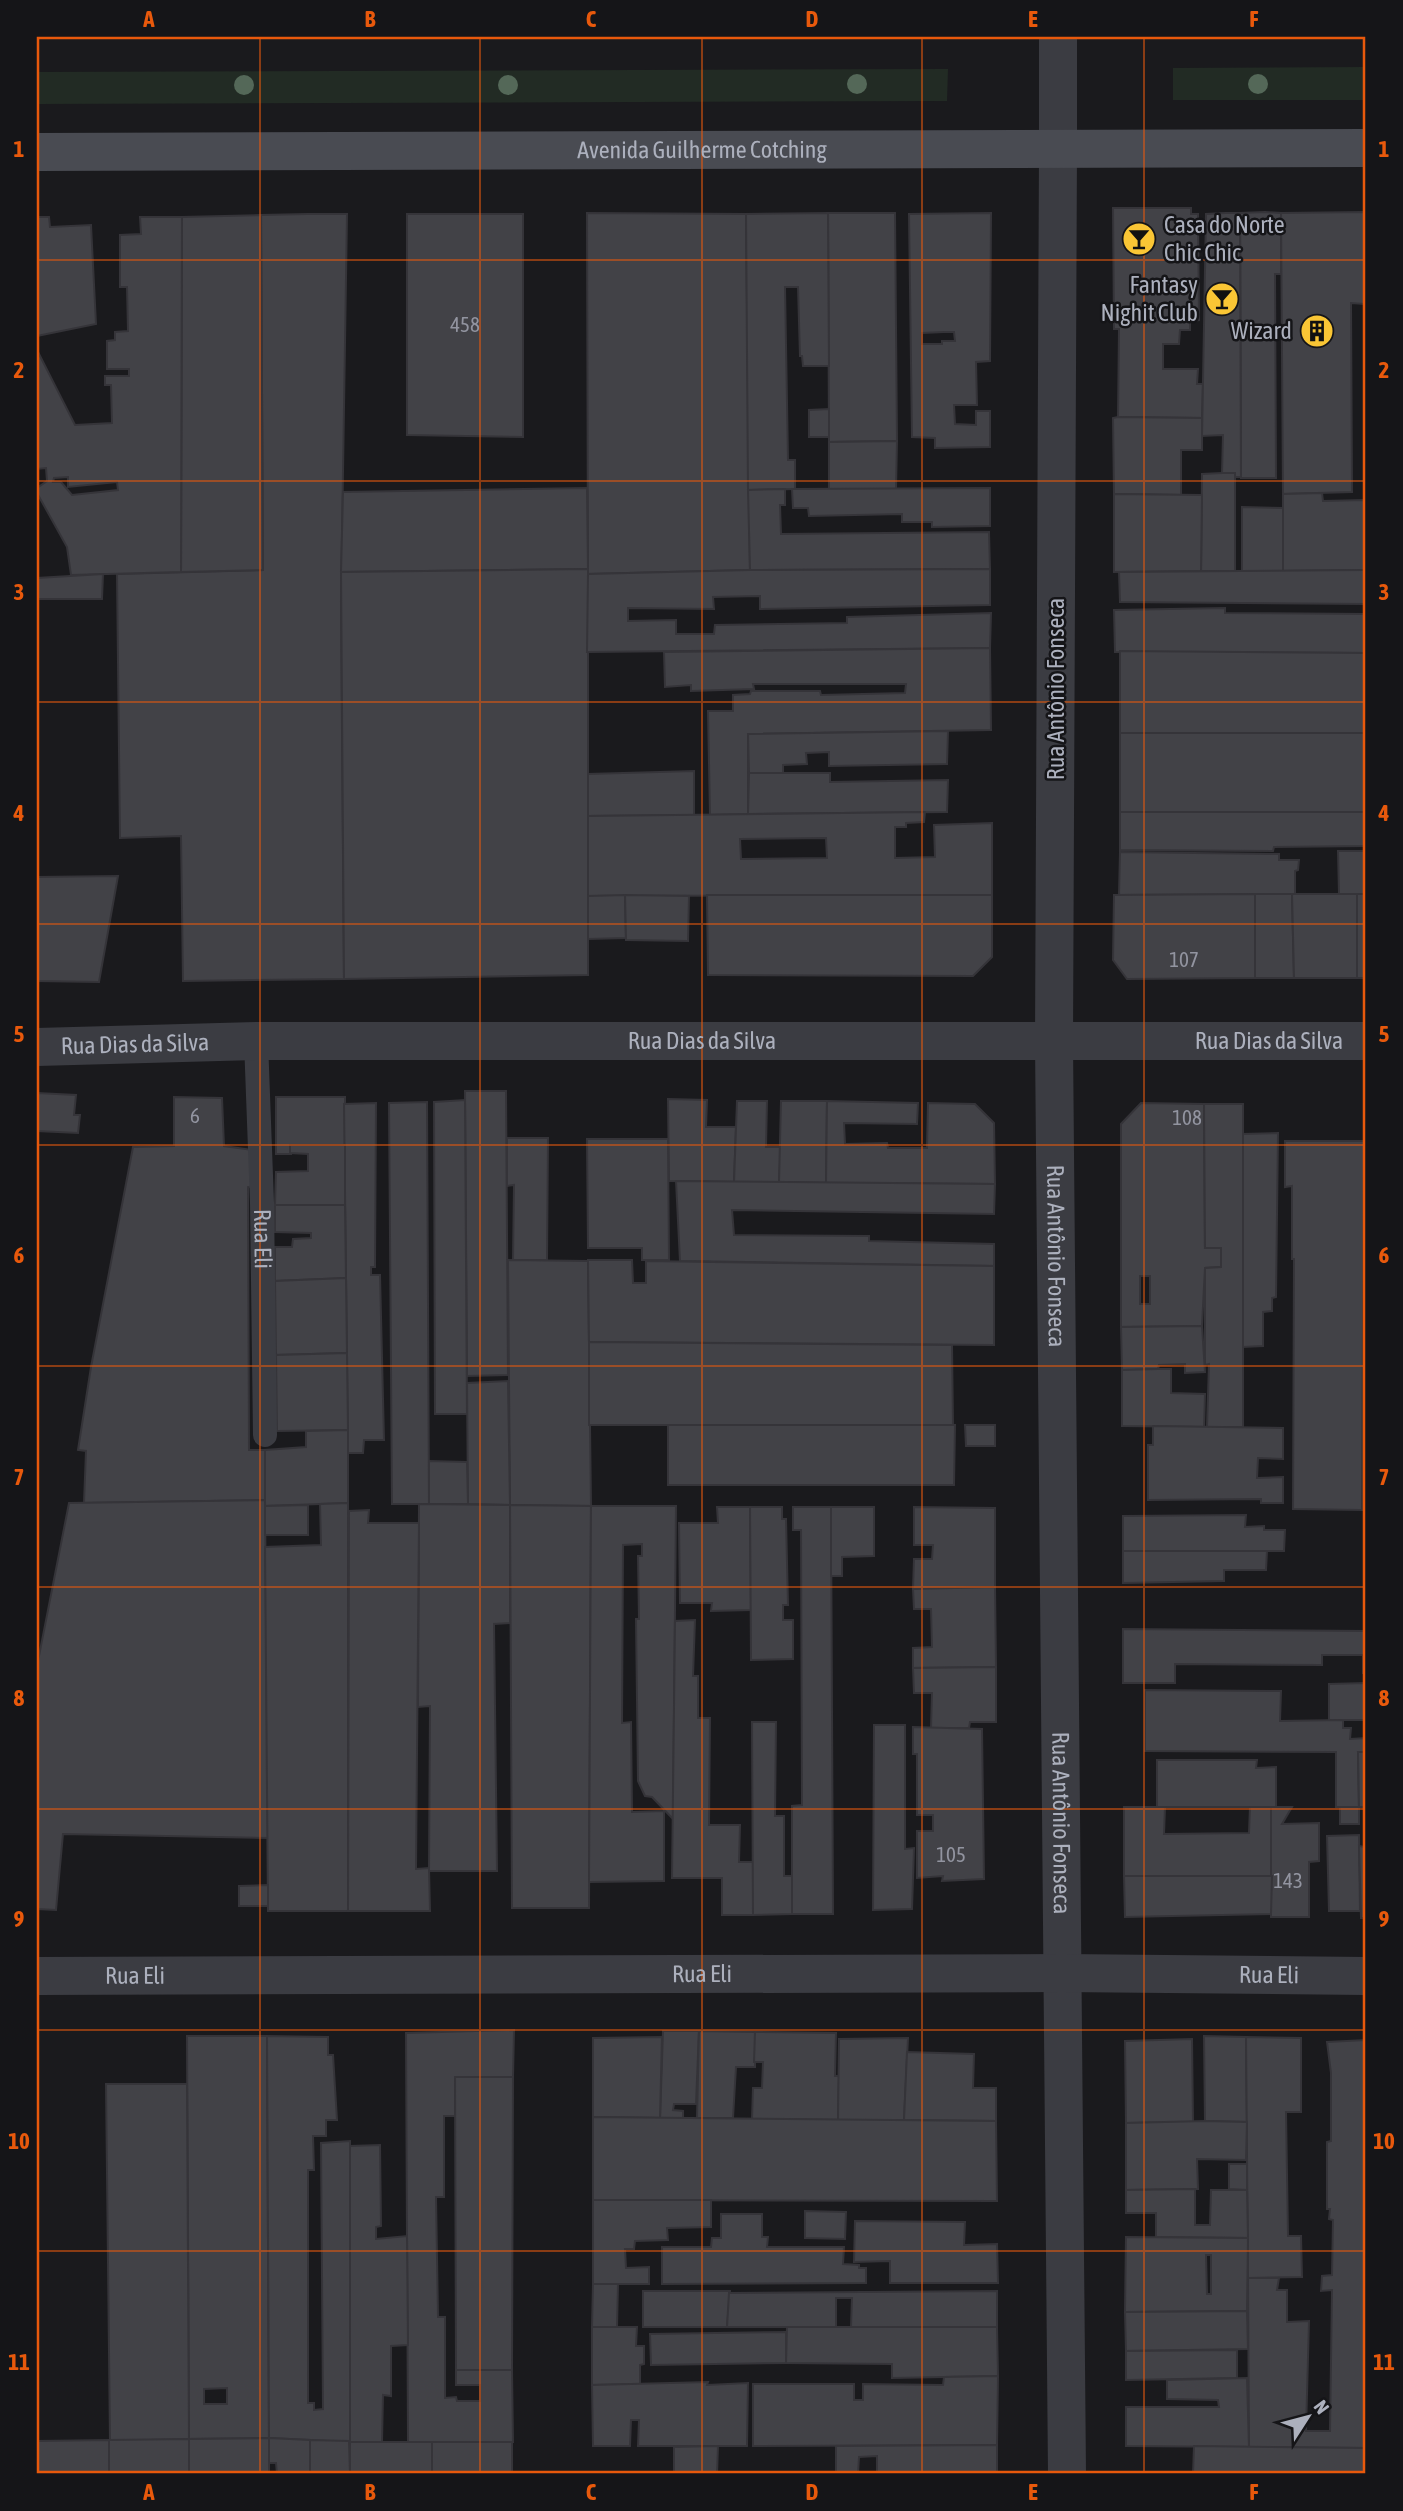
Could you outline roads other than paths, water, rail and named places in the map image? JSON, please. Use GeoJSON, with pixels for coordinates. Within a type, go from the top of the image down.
{"type":"FeatureCollection","features":[{"type":"Feature","properties":{"kind":"main road","name":"Avenida Guilherme Cotching"},"geometry":{"type":"LineString","coordinates":[[37,152],[1366,148]]}},
{"type":"Feature","properties":{"kind":"street","name":"Rua Antônio Fonseca"},"geometry":{"type":"LineString","coordinates":[[1058,37],[1054,1042],[1067,2474]]}},
{"type":"Feature","properties":{"kind":"street","name":"Rua Dias da Silva"},"geometry":{"type":"LineString","coordinates":[[37,1047],[256,1041],[1366,1041]]}},
{"type":"Feature","properties":{"kind":"street","name":"Rua Eli"},"geometry":{"type":"LineString","coordinates":[[37,1976],[1063,1973],[1366,1976]]}},
{"type":"Feature","properties":{"kind":"lane","name":"Rua Eli"},"geometry":{"type":"LineString","coordinates":[[256,1041],[262,1203],[265,1436]]}},
{"type":"Feature","properties":{"kind":"place","name":"Casa do Norte Chic Chic"},"geometry":{"type":"Point","coordinates":[1139,239]}},
{"type":"Feature","properties":{"kind":"place","name":"Fantasy Nighit Club"},"geometry":{"type":"Point","coordinates":[1222,299]}},
{"type":"Feature","properties":{"kind":"place","name":"Wizard"},"geometry":{"type":"Point","coordinates":[1317,331]}}]}
